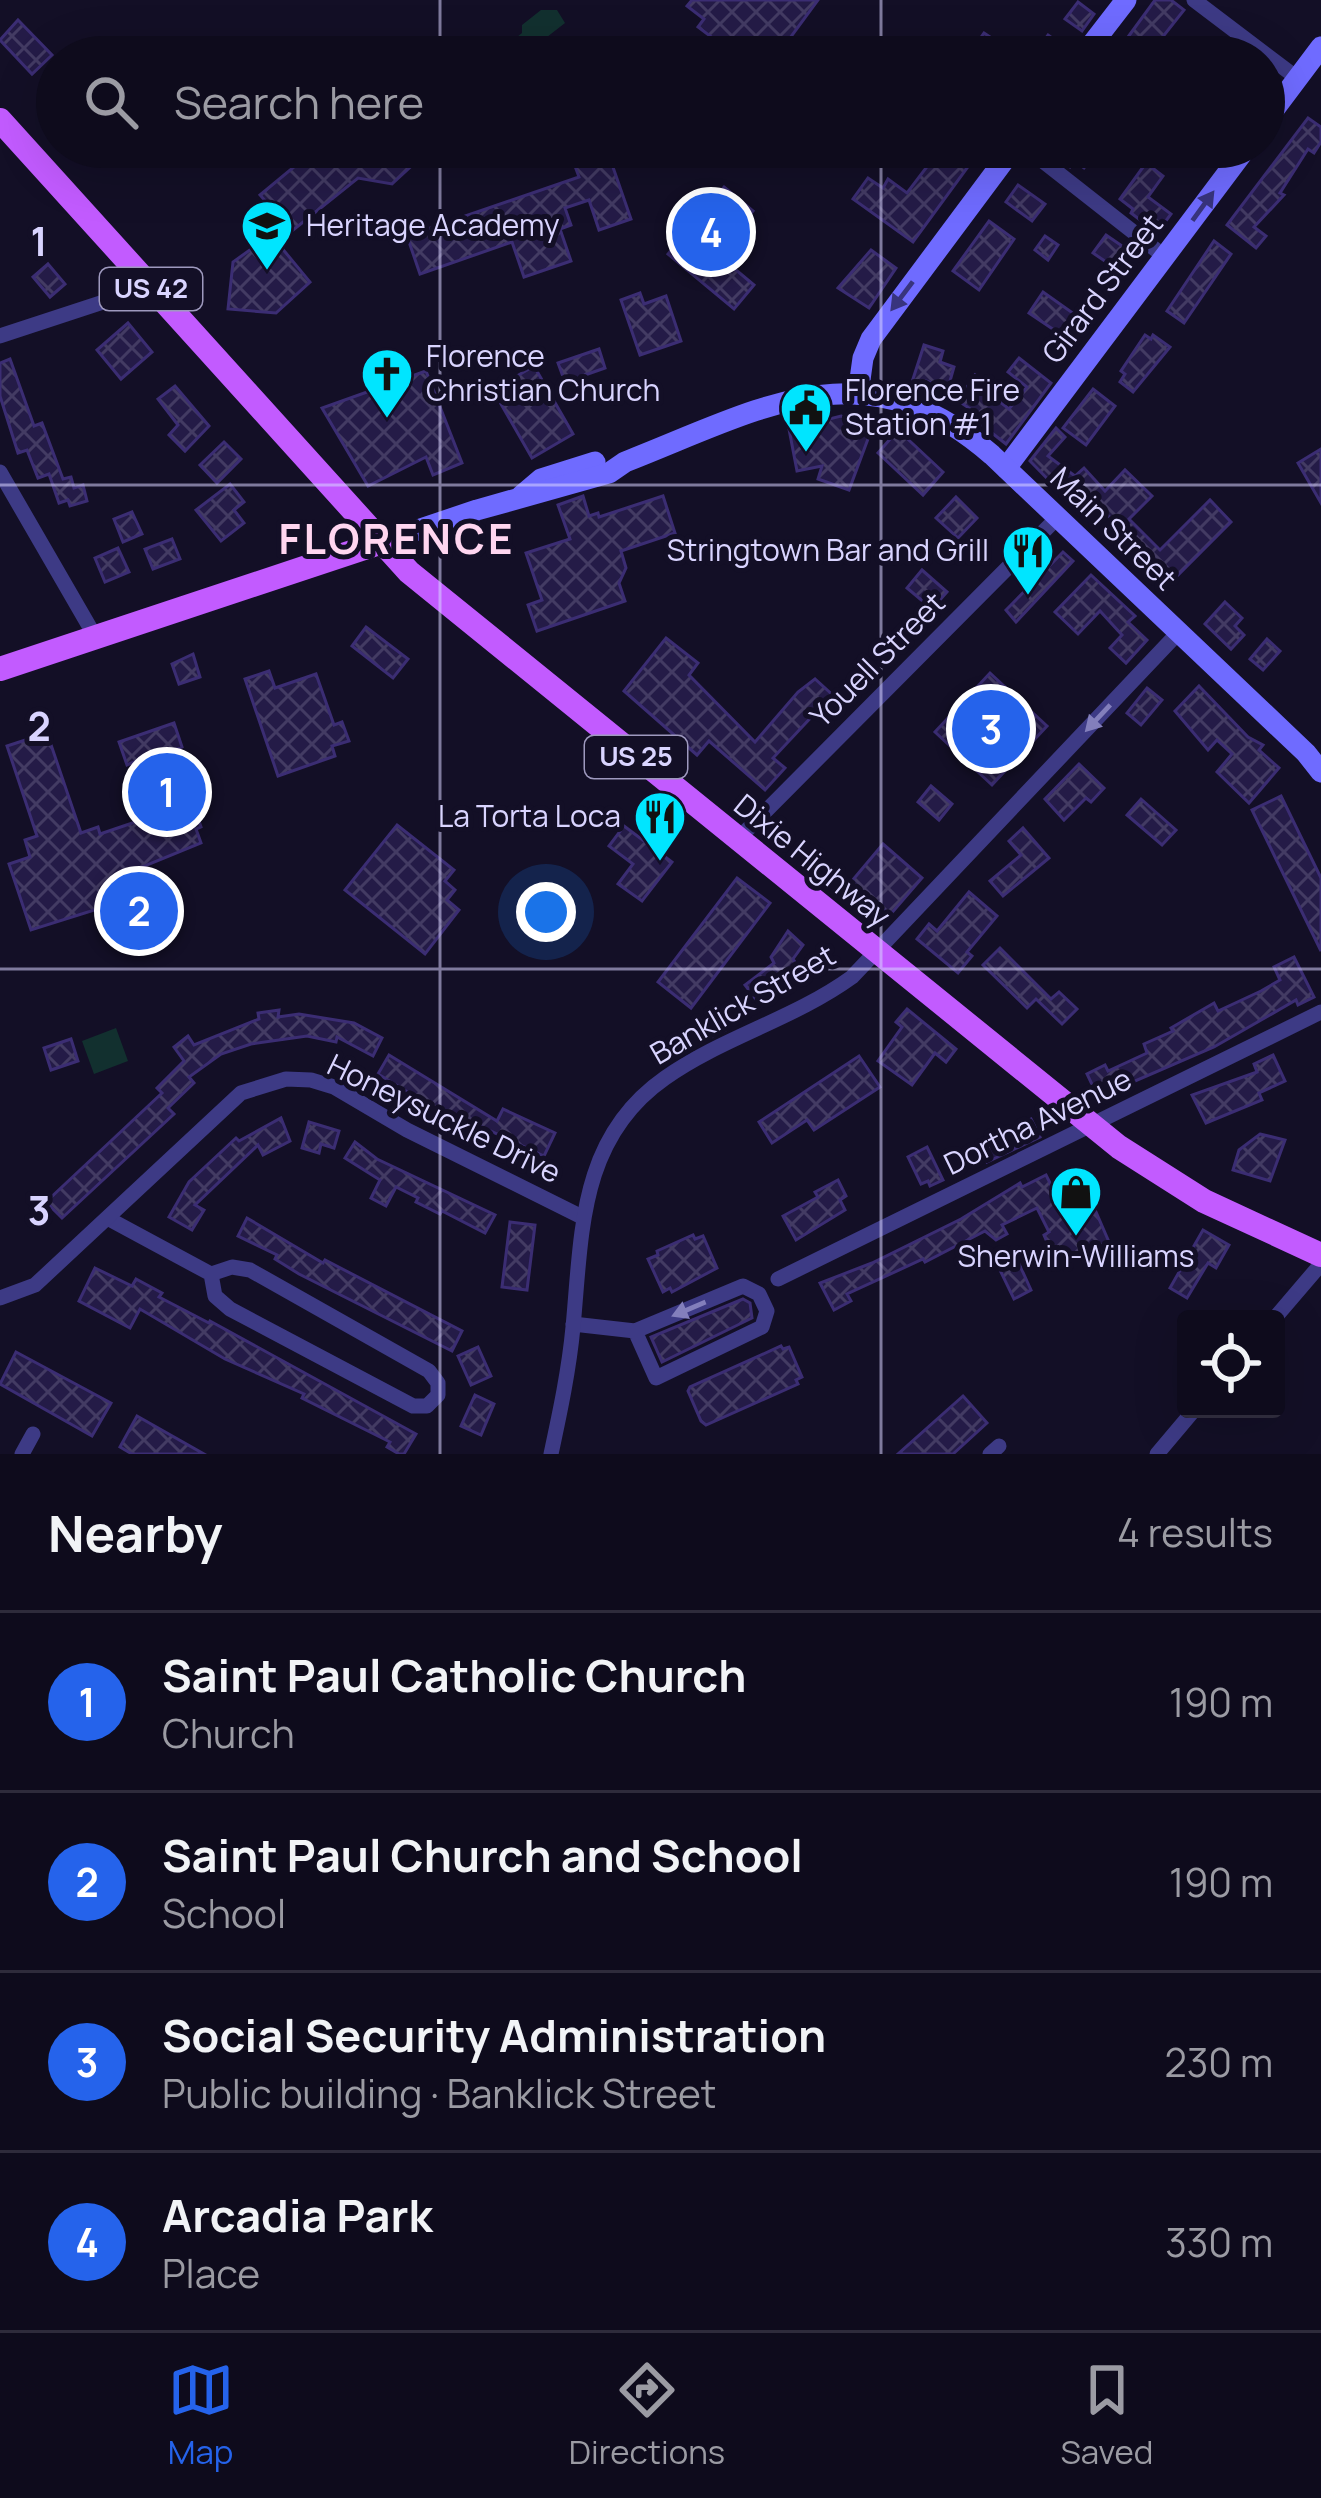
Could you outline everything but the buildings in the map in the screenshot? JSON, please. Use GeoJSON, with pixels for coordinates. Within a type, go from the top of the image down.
{"type":"FeatureCollection","features":[{"type":"Feature","properties":{"kind":"main road","name":"US 42"},"geometry":{"type":"LineString","coordinates":[[0,120],[36,160]]}},
{"type":"Feature","properties":{"kind":"main road","name":"US 42"},"geometry":{"type":"LineString","coordinates":[[43,168],[379,543]]}},
{"type":"Feature","properties":{"kind":"main road"},"geometry":{"type":"LineString","coordinates":[[0,669],[379,543]]}},
{"type":"Feature","properties":{"kind":"main road","name":"Dixie Highway"},"geometry":{"type":"LineString","coordinates":[[379,543],[468,622],[1092,1125],[1204,1201],[1321,1260]]}},
{"type":"Feature","properties":{"kind":"street"},"geometry":{"type":"LineString","coordinates":[[1098,36],[1126,0]]}},
{"type":"Feature","properties":{"kind":"street"},"geometry":{"type":"LineString","coordinates":[[1194,0],[1242,36]]}},
{"type":"Feature","properties":{"kind":"street"},"geometry":{"type":"LineString","coordinates":[[1285,95],[1321,47]]}},
{"type":"Feature","properties":{"kind":"street"},"geometry":{"type":"LineString","coordinates":[[1285,68],[1298,78]]}},
{"type":"Feature","properties":{"kind":"street"},"geometry":{"type":"LineString","coordinates":[[858,394],[862,358],[871,338],[998,168]]}},
{"type":"Feature","properties":{"kind":"street"},"geometry":{"type":"LineString","coordinates":[[1052,168],[1165,257]]}},
{"type":"Feature","properties":{"kind":"street","name":"Girard Street"},"geometry":{"type":"LineString","coordinates":[[1006,468],[1231,168]]}},
{"type":"Feature","properties":{"kind":"street"},"geometry":{"type":"LineString","coordinates":[[0,336],[149,287]]}},
{"type":"Feature","properties":{"kind":"street","name":"Main Street"},"geometry":{"type":"LineString","coordinates":[[379,543],[520,496],[541,479],[604,459],[626,462],[765,407],[823,395],[893,398],[946,418],[1006,468],[1321,771]]}},
{"type":"Feature","properties":{"kind":"street"},"geometry":{"type":"LineString","coordinates":[[0,472],[96,638]]}},
{"type":"Feature","properties":{"kind":"street","name":"Youell Street"},"geometry":{"type":"LineString","coordinates":[[738,839],[1057,519]]}},
{"type":"Feature","properties":{"kind":"street","name":"Banklick Street"},"geometry":{"type":"LineString","coordinates":[[551,1454],[573,1324],[582,1216],[606,1143],[621,1116],[641,1096],[699,1057],[824,997],[878,952],[1178,633]]}},
{"type":"Feature","properties":{"kind":"street","name":"Dortha Avenue"},"geometry":{"type":"LineString","coordinates":[[778,1279],[1321,1012]]}},
{"type":"Feature","properties":{"kind":"street","name":"Honeysuckle Drive"},"geometry":{"type":"LineString","coordinates":[[0,1298],[35,1285],[241,1093],[286,1079],[334,1087],[407,1130],[582,1216]]}},
{"type":"Feature","properties":{"kind":"street"},"geometry":{"type":"LineString","coordinates":[[110,1219],[211,1274],[232,1268],[250,1270],[429,1370],[438,1383],[438,1395],[427,1406],[413,1406],[270,1331],[215,1296],[211,1274]]}},
{"type":"Feature","properties":{"kind":"street"},"geometry":{"type":"LineString","coordinates":[[1281,1310],[1321,1260]]}},
{"type":"Feature","properties":{"kind":"street"},"geometry":{"type":"LineString","coordinates":[[573,1324],[635,1331],[743,1286],[759,1294],[767,1311],[762,1328],[656,1378],[635,1331]]}},
{"type":"Feature","properties":{"kind":"street"},"geometry":{"type":"LineString","coordinates":[[1156,1454],[1188,1418]]}},
{"type":"Feature","properties":{"kind":"street"},"geometry":{"type":"LineString","coordinates":[[22,1454],[33,1434]]}},
{"type":"Feature","properties":{"kind":"green space"},"geometry":{"type":"Polygon","coordinates":[[[541,10],[557,10],[565,23],[548,36],[518,36],[522,25],[541,10]]]}},
{"type":"Feature","properties":{"kind":"green space"},"geometry":{"type":"Polygon","coordinates":[[[116,1028],[128,1061],[94,1074],[82,1041],[116,1028]]]}},
{"type":"Feature","properties":{"kind":"place","name":"Arcadia Park"},"geometry":{"type":"Point","coordinates":[711,232]}},
{"type":"Feature","properties":{"kind":"place","name":"Heritage Academy"},"geometry":{"type":"Point","coordinates":[267,272]}},
{"type":"Feature","properties":{"kind":"place","name":"Florence Christian Church"},"geometry":{"type":"Point","coordinates":[387,420]}},
{"type":"Feature","properties":{"kind":"place","name":"Florence Fire Station #1"},"geometry":{"type":"Point","coordinates":[806,454]}},
{"type":"Feature","properties":{"kind":"place","name":"Stringtown Bar and Grill"},"geometry":{"type":"Point","coordinates":[1028,597]}},
{"type":"Feature","properties":{"kind":"place","name":"Social Security Administration"},"geometry":{"type":"Point","coordinates":[991,729]}},
{"type":"Feature","properties":{"kind":"place","name":"Saint Paul Catholic Church"},"geometry":{"type":"Point","coordinates":[167,792]}},
{"type":"Feature","properties":{"kind":"place","name":"La Torta Loca"},"geometry":{"type":"Point","coordinates":[660,863]}},
{"type":"Feature","properties":{"kind":"place","name":"Saint Paul Church and School"},"geometry":{"type":"Point","coordinates":[139,911]}},
{"type":"Feature","properties":{"kind":"place","name":"Sherwin-Williams"},"geometry":{"type":"Point","coordinates":[1076,1238]}},
{"type":"Feature","properties":{"kind":"district","name":"FLORENCE"},"geometry":{"type":"Point","coordinates":[397,539]}}]}
